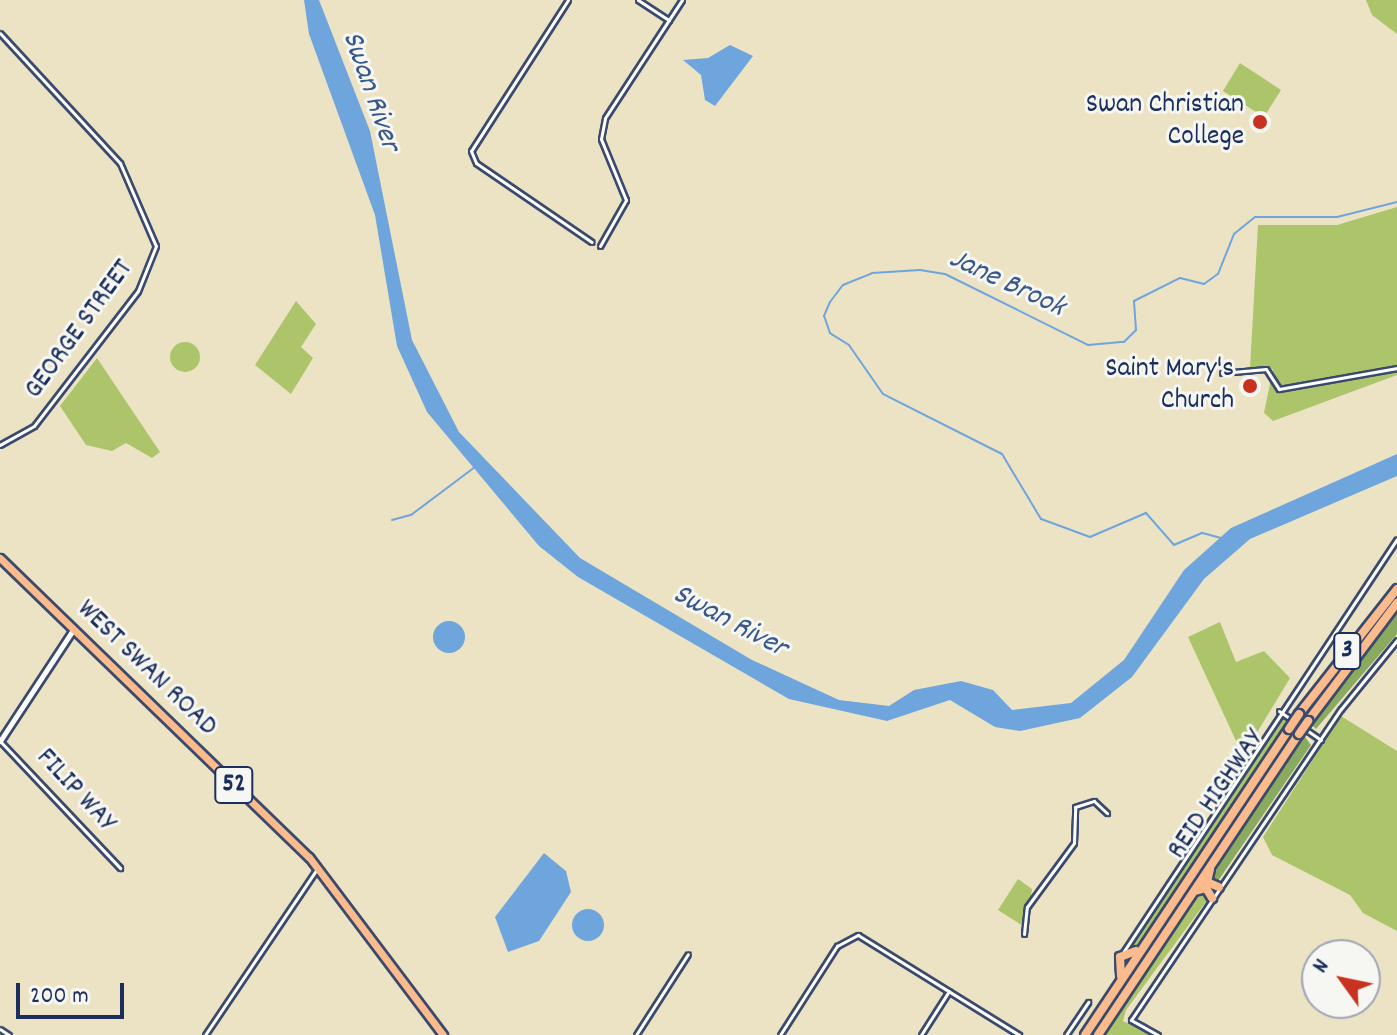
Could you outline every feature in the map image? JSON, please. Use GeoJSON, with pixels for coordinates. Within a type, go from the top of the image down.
{"type":"FeatureCollection","features":[{"type":"Feature","properties":{"kind":"highway","name":"REID HIGHWAY"},"geometry":{"type":"LineString","coordinates":[[1085,1035],[1299,714],[1397,589]]}},
{"type":"Feature","properties":{"kind":"highway","name":"REID HIGHWAY"},"geometry":{"type":"LineString","coordinates":[[1098,1035],[1227,837],[1308,721],[1397,603]]}},
{"type":"Feature","properties":{"kind":"highway"},"geometry":{"type":"LineString","coordinates":[[1219,887],[1206,878],[1227,837]]}},
{"type":"Feature","properties":{"kind":"highway"},"geometry":{"type":"LineString","coordinates":[[1175,917],[1199,887],[1212,898]]}},
{"type":"Feature","properties":{"kind":"highway"},"geometry":{"type":"LineString","coordinates":[[1112,994],[1124,970],[1120,957],[1134,953],[1152,933]]}},
{"type":"Feature","properties":{"kind":"main road","name":"WEST SWAN ROAD"},"geometry":{"type":"LineString","coordinates":[[0,558],[318,868],[443,1035]]}},
{"type":"Feature","properties":{"kind":"street"},"geometry":{"type":"LineString","coordinates":[[568,0],[471,151],[476,163],[592,242]]}},
{"type":"Feature","properties":{"kind":"street"},"geometry":{"type":"LineString","coordinates":[[638,0],[669,20]]}},
{"type":"Feature","properties":{"kind":"street"},"geometry":{"type":"LineString","coordinates":[[600,246],[626,200],[603,148],[605,118],[682,0]]}},
{"type":"Feature","properties":{"kind":"street","name":"GEORGE STREET"},"geometry":{"type":"LineString","coordinates":[[0,33],[120,163],[156,246],[138,291],[34,426],[0,445]]}},
{"type":"Feature","properties":{"kind":"street"},"geometry":{"type":"LineString","coordinates":[[1222,373],[1266,369],[1279,389],[1397,368]]}},
{"type":"Feature","properties":{"kind":"street"},"geometry":{"type":"LineString","coordinates":[[1120,957],[1279,711],[1397,539]]}},
{"type":"Feature","properties":{"kind":"street"},"geometry":{"type":"LineString","coordinates":[[0,741],[73,630]]}},
{"type":"Feature","properties":{"kind":"street"},"geometry":{"type":"LineString","coordinates":[[1158,1035],[1131,1020],[1321,740],[1397,640]]}},
{"type":"Feature","properties":{"kind":"street"},"geometry":{"type":"LineString","coordinates":[[1279,711],[1321,740]]}},
{"type":"Feature","properties":{"kind":"street","name":"FILIP WAY"},"geometry":{"type":"LineString","coordinates":[[0,741],[120,868]]}},
{"type":"Feature","properties":{"kind":"street"},"geometry":{"type":"LineString","coordinates":[[1024,934],[1027,907],[1074,843],[1075,807],[1094,801],[1107,813]]}},
{"type":"Feature","properties":{"kind":"street"},"geometry":{"type":"LineString","coordinates":[[205,1035],[318,868]]}},
{"type":"Feature","properties":{"kind":"street"},"geometry":{"type":"LineString","coordinates":[[780,1035],[837,946],[858,935],[1019,1035]]}},
{"type":"Feature","properties":{"kind":"street"},"geometry":{"type":"LineString","coordinates":[[636,1035],[688,954]]}},
{"type":"Feature","properties":{"kind":"street"},"geometry":{"type":"LineString","coordinates":[[921,1035],[949,991]]}},
{"type":"Feature","properties":{"kind":"street"},"geometry":{"type":"LineString","coordinates":[[1066,1035],[1088,1002]]}},
{"type":"Feature","properties":{"kind":"street"},"geometry":{"type":"LineString","coordinates":[[0,1029],[9,1035]]}},
{"type":"Feature","properties":{"kind":"green space"},"geometry":{"type":"Polygon","coordinates":[[[1366,0],[1397,0],[1397,34],[1372,15],[1366,0]]]}},
{"type":"Feature","properties":{"kind":"green space"},"geometry":{"type":"Polygon","coordinates":[[[1240,63],[1281,90],[1264,117],[1223,91],[1240,63]]]}},
{"type":"Feature","properties":{"kind":"green space"},"geometry":{"type":"Polygon","coordinates":[[[1397,207],[1397,375],[1273,421],[1264,413],[1273,369],[1250,368],[1258,225],[1337,225],[1397,207]]]}},
{"type":"Feature","properties":{"kind":"green space"},"geometry":{"type":"Polygon","coordinates":[[[296,301],[316,324],[301,347],[313,358],[291,394],[255,365],[296,301]]]}},
{"type":"Feature","properties":{"kind":"green space"},"geometry":{"type":"Polygon","coordinates":[[[185,342],[196,346],[200,357],[196,368],[185,372],[174,368],[170,357],[174,346],[185,342]]]}},
{"type":"Feature","properties":{"kind":"green space"},"geometry":{"type":"Polygon","coordinates":[[[97,358],[160,452],[152,458],[126,443],[112,451],[86,445],[60,406],[97,358]]]}},
{"type":"Feature","properties":{"kind":"green space"},"geometry":{"type":"Polygon","coordinates":[[[1397,609],[1397,634],[1316,729],[1310,723],[1397,609]]]}},
{"type":"Feature","properties":{"kind":"green space"},"geometry":{"type":"Polygon","coordinates":[[[1220,622],[1236,662],[1264,651],[1290,678],[1243,756],[1188,637],[1220,622]]]}},
{"type":"Feature","properties":{"kind":"green space"},"geometry":{"type":"Polygon","coordinates":[[[1341,716],[1397,751],[1397,931],[1363,913],[1350,895],[1272,855],[1263,837],[1341,716]]]}},
{"type":"Feature","properties":{"kind":"green space"},"geometry":{"type":"Polygon","coordinates":[[[1279,718],[1289,720],[1138,946],[1125,952],[1279,718]]]}},
{"type":"Feature","properties":{"kind":"green space"},"geometry":{"type":"Polygon","coordinates":[[[1302,733],[1311,745],[1218,881],[1210,880],[1302,733]]]}},
{"type":"Feature","properties":{"kind":"green space"},"geometry":{"type":"Polygon","coordinates":[[[1018,879],[1032,889],[1026,928],[998,910],[1018,879]]]}},
{"type":"Feature","properties":{"kind":"green space"},"geometry":{"type":"Polygon","coordinates":[[[1200,890],[1208,899],[1126,1010],[1123,1021],[1153,1035],[1104,1035],[1200,890]]]}},
{"type":"Feature","properties":{"kind":"water"},"geometry":{"type":"Polygon","coordinates":[[[304,0],[319,0],[370,131],[412,340],[459,432],[580,558],[752,660],[839,700],[889,706],[914,690],[961,681],[993,690],[1012,710],[1071,703],[1124,660],[1184,570],[1231,528],[1397,454],[1397,476],[1250,539],[1204,579],[1132,677],[1080,718],[1020,731],[995,727],[950,700],[887,721],[789,699],[578,577],[539,546],[427,412],[397,346],[375,215],[309,34],[304,0]]]}},
{"type":"Feature","properties":{"kind":"water"},"geometry":{"type":"Polygon","coordinates":[[[730,45],[753,56],[715,106],[705,100],[701,75],[683,60],[708,58],[730,45]]]}},
{"type":"Feature","properties":{"kind":"water"},"geometry":{"type":"Polygon","coordinates":[[[449,621],[460,626],[465,637],[460,648],[449,653],[438,648],[433,637],[438,626],[449,621]]]}},
{"type":"Feature","properties":{"kind":"water"},"geometry":{"type":"Polygon","coordinates":[[[544,853],[566,871],[571,892],[539,941],[508,952],[495,917],[544,853]]]}},
{"type":"Feature","properties":{"kind":"water"},"geometry":{"type":"Polygon","coordinates":[[[588,909],[599,914],[604,925],[599,936],[588,941],[577,936],[572,925],[577,914],[588,909]]]}},
{"type":"Feature","properties":{"kind":"waterway","name":"Jane Brook"},"geometry":{"type":"LineString","coordinates":[[1221,538],[1202,533],[1174,545],[1146,513],[1090,537],[1041,519],[1002,454],[883,394],[849,345],[830,333],[824,316],[830,302],[843,285],[872,273],[920,270],[945,274],[1088,345],[1124,342],[1136,330],[1134,301],[1180,278],[1204,284],[1218,274],[1234,234],[1255,217],[1337,217],[1397,202]]}},
{"type":"Feature","properties":{"kind":"waterway"},"geometry":{"type":"LineString","coordinates":[[392,520],[411,515],[475,467]]}},
{"type":"Feature","properties":{"kind":"place","name":"Swan Christian College"},"geometry":{"type":"Point","coordinates":[1260,122]}},
{"type":"Feature","properties":{"kind":"place","name":"Saint Mary's Church"},"geometry":{"type":"Point","coordinates":[1250,386]}},
{"type":"Feature","properties":{"kind":"water label","name":"Swan River"},"geometry":{"type":"Point","coordinates":[369,92]}},
{"type":"Feature","properties":{"kind":"water label","name":"Swan River"},"geometry":{"type":"Point","coordinates":[729,623]}}]}
